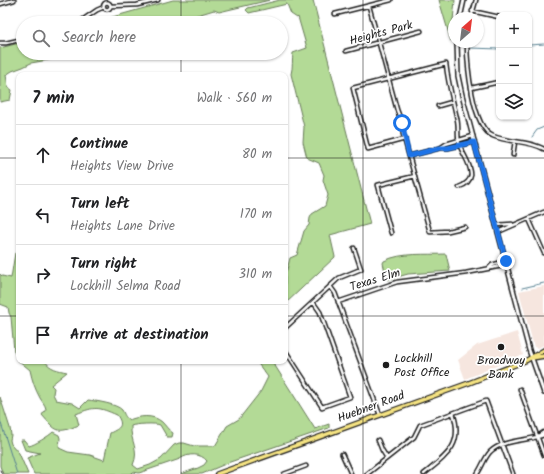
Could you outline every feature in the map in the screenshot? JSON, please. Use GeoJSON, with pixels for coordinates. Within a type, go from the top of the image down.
{"type":"FeatureCollection","features":[{"type":"Feature","properties":{"kind":"main road"},"geometry":{"type":"LineString","coordinates":[[461,12],[464,0]]}},
{"type":"Feature","properties":{"kind":"main road"},"geometry":{"type":"LineString","coordinates":[[457,48],[458,76],[474,142],[531,358],[544,393]]}},
{"type":"Feature","properties":{"kind":"main road","name":"Huebner Road"},"geometry":{"type":"LineString","coordinates":[[531,358],[544,350]]}},
{"type":"Feature","properties":{"kind":"main road","name":"Huebner Road"},"geometry":{"type":"LineString","coordinates":[[217,474],[469,383],[531,358],[544,356]]}},
{"type":"Feature","properties":{"kind":"street"},"geometry":{"type":"LineString","coordinates":[[0,4],[14,0]]}},
{"type":"Feature","properties":{"kind":"street"},"geometry":{"type":"LineString","coordinates":[[88,16],[104,7],[108,9],[111,6],[137,5],[158,0]]}},
{"type":"Feature","properties":{"kind":"street"},"geometry":{"type":"LineString","coordinates":[[335,14],[391,0]]}},
{"type":"Feature","properties":{"kind":"street"},"geometry":{"type":"LineString","coordinates":[[476,0],[472,11],[496,16]]}},
{"type":"Feature","properties":{"kind":"street"},"geometry":{"type":"LineString","coordinates":[[369,6],[397,110],[402,123],[409,156],[430,232],[448,231],[465,227]]}},
{"type":"Feature","properties":{"kind":"street","name":"Heights Park"},"geometry":{"type":"LineString","coordinates":[[346,51],[421,31]]}},
{"type":"Feature","properties":{"kind":"street"},"geometry":{"type":"LineString","coordinates":[[0,43],[16,41]]}},
{"type":"Feature","properties":{"kind":"street"},"geometry":{"type":"LineString","coordinates":[[467,48],[467,66],[471,88],[484,130],[493,136],[533,144],[544,149]]}},
{"type":"Feature","properties":{"kind":"street"},"geometry":{"type":"LineString","coordinates":[[405,140],[368,149],[353,88],[446,64],[452,102],[457,120],[458,140],[470,167],[471,176],[467,182],[459,187]]}},
{"type":"Feature","properties":{"kind":"street"},"geometry":{"type":"LineString","coordinates":[[471,88],[496,83]]}},
{"type":"Feature","properties":{"kind":"street"},"geometry":{"type":"LineString","coordinates":[[438,106],[452,102]]}},
{"type":"Feature","properties":{"kind":"street"},"geometry":{"type":"LineString","coordinates":[[440,148],[446,144],[473,136]]}},
{"type":"Feature","properties":{"kind":"street"},"geometry":{"type":"LineString","coordinates":[[513,155],[515,141]]}},
{"type":"Feature","properties":{"kind":"street"},"geometry":{"type":"LineString","coordinates":[[409,156],[440,148],[448,148],[474,142]]}},
{"type":"Feature","properties":{"kind":"street"},"geometry":{"type":"LineString","coordinates":[[391,233],[378,185],[415,176]]}},
{"type":"Feature","properties":{"kind":"street"},"geometry":{"type":"LineString","coordinates":[[498,232],[544,212]]}},
{"type":"Feature","properties":{"kind":"street"},"geometry":{"type":"LineString","coordinates":[[529,219],[544,253]]}},
{"type":"Feature","properties":{"kind":"street"},"geometry":{"type":"LineString","coordinates":[[496,225],[514,224]]}},
{"type":"Feature","properties":{"kind":"street"},"geometry":{"type":"LineString","coordinates":[[288,325],[342,276],[361,269],[354,248]]}},
{"type":"Feature","properties":{"kind":"street","name":"Texas Elm"},"geometry":{"type":"LineString","coordinates":[[488,268],[492,265],[506,261]]}},
{"type":"Feature","properties":{"kind":"street","name":"Texas Elm"},"geometry":{"type":"LineString","coordinates":[[380,415],[338,302],[397,282],[507,266]]}},
{"type":"Feature","properties":{"kind":"street"},"geometry":{"type":"LineString","coordinates":[[330,286],[334,290],[338,302]]}},
{"type":"Feature","properties":{"kind":"street"},"geometry":{"type":"LineString","coordinates":[[288,355],[322,407],[350,397],[320,312],[313,302]]}},
{"type":"Feature","properties":{"kind":"street"},"geometry":{"type":"LineString","coordinates":[[520,389],[544,455]]}},
{"type":"Feature","properties":{"kind":"street"},"geometry":{"type":"LineString","coordinates":[[367,474],[414,437],[420,425],[486,401],[513,474]]}},
{"type":"Feature","properties":{"kind":"street"},"geometry":{"type":"LineString","coordinates":[[424,474],[445,458],[452,448],[456,433],[453,413]]}},
{"type":"Feature","properties":{"kind":"street"},"geometry":{"type":"LineString","coordinates":[[537,437],[544,432]]}},
{"type":"Feature","properties":{"kind":"street"},"geometry":{"type":"LineString","coordinates":[[477,474],[490,452],[495,449],[511,442],[527,440],[544,435]]}},
{"type":"Feature","properties":{"kind":"street"},"geometry":{"type":"LineString","coordinates":[[378,440],[387,458]]}},
{"type":"Feature","properties":{"kind":"street"},"geometry":{"type":"LineString","coordinates":[[342,454],[351,474]]}},
{"type":"Feature","properties":{"kind":"street"},"geometry":{"type":"LineString","coordinates":[[284,474],[306,466]]}},
{"type":"Feature","properties":{"kind":"shaded area"},"geometry":{"type":"Polygon","coordinates":[[[544,286],[544,345],[538,348],[534,347],[519,291],[544,286]]]}},
{"type":"Feature","properties":{"kind":"shaded area"},"geometry":{"type":"Polygon","coordinates":[[[517,332],[523,355],[465,379],[458,360],[477,345],[517,332]]]}},
{"type":"Feature","properties":{"kind":"green space"},"geometry":{"type":"Polygon","coordinates":[[[173,0],[270,0],[219,12],[214,10],[194,16],[116,16],[173,0]]]}},
{"type":"Feature","properties":{"kind":"green space"},"geometry":{"type":"Polygon","coordinates":[[[280,0],[313,0],[370,224],[330,235],[335,257],[288,301],[288,266],[290,258],[297,255],[304,231],[309,225],[312,214],[325,206],[328,195],[323,180],[324,175],[319,163],[307,158],[303,142],[304,127],[291,74],[293,53],[307,48],[298,17],[297,18],[291,14],[287,4],[249,13],[246,10],[248,8],[280,0]]]}},
{"type":"Feature","properties":{"kind":"green space"},"geometry":{"type":"Polygon","coordinates":[[[439,0],[455,0],[454,12],[448,12],[448,31],[439,0]]]}},
{"type":"Feature","properties":{"kind":"green space"},"geometry":{"type":"Polygon","coordinates":[[[16,44],[16,60],[48,60],[31,63],[6,75],[8,87],[12,90],[10,100],[0,102],[0,48],[16,44]]]}},
{"type":"Feature","properties":{"kind":"green space"},"geometry":{"type":"Polygon","coordinates":[[[15,253],[16,356],[14,351],[11,317],[8,307],[0,304],[0,274],[11,278],[15,253]]]}},
{"type":"Feature","properties":{"kind":"green space"},"geometry":{"type":"Polygon","coordinates":[[[414,254],[446,254],[450,271],[408,274],[387,280],[383,263],[384,261],[398,256],[414,254]]]}},
{"type":"Feature","properties":{"kind":"green space"},"geometry":{"type":"Polygon","coordinates":[[[23,364],[47,364],[57,370],[67,372],[51,385],[54,388],[53,394],[56,400],[72,403],[80,408],[88,400],[111,404],[122,410],[129,420],[146,416],[158,419],[162,422],[173,433],[172,437],[167,437],[158,424],[141,424],[131,426],[136,454],[133,465],[138,469],[161,459],[174,445],[179,443],[194,446],[215,446],[227,426],[239,419],[261,391],[268,377],[258,364],[274,364],[315,429],[329,424],[329,428],[230,462],[202,474],[181,474],[204,465],[207,461],[201,456],[190,455],[139,473],[133,472],[131,474],[34,474],[27,458],[40,453],[25,450],[21,440],[24,440],[29,446],[53,432],[59,435],[59,448],[68,452],[90,455],[104,460],[110,433],[120,426],[120,422],[117,415],[97,408],[76,414],[79,425],[66,430],[58,430],[54,428],[42,415],[46,407],[35,388],[30,370],[23,364]]]}},
{"type":"Feature","properties":{"kind":"green space"},"geometry":{"type":"Polygon","coordinates":[[[0,397],[10,428],[11,444],[19,453],[28,474],[3,474],[0,466],[0,397]]]}},
{"type":"Feature","properties":{"kind":"waterway"},"geometry":{"type":"LineString","coordinates":[[532,45],[544,44]]}},
{"type":"Feature","properties":{"kind":"waterway"},"geometry":{"type":"LineString","coordinates":[[470,48],[496,49]]}},
{"type":"Feature","properties":{"kind":"waterway"},"geometry":{"type":"LineString","coordinates":[[532,137],[537,130],[544,127]]}},
{"type":"Feature","properties":{"kind":"waterway"},"geometry":{"type":"LineString","coordinates":[[522,288],[544,283]]}},
{"type":"Feature","properties":{"kind":"waterway"},"geometry":{"type":"LineString","coordinates":[[0,420],[17,474]]}},
{"type":"Feature","properties":{"kind":"railway"},"geometry":{"type":"LineString","coordinates":[[0,470],[2,474]]}},
{"type":"Feature","properties":{"kind":"place","name":"Broadway Bank"},"geometry":{"type":"Point","coordinates":[501,347]}},
{"type":"Feature","properties":{"kind":"place","name":"Lockhill Post Office"},"geometry":{"type":"Point","coordinates":[386,365]}},
{"type":"Feature","properties":{"kind":"route"},"geometry":{"type":"LineString","coordinates":[[402,123],[403,134],[409,156],[440,148],[448,148],[474,142],[506,261]]}}]}
